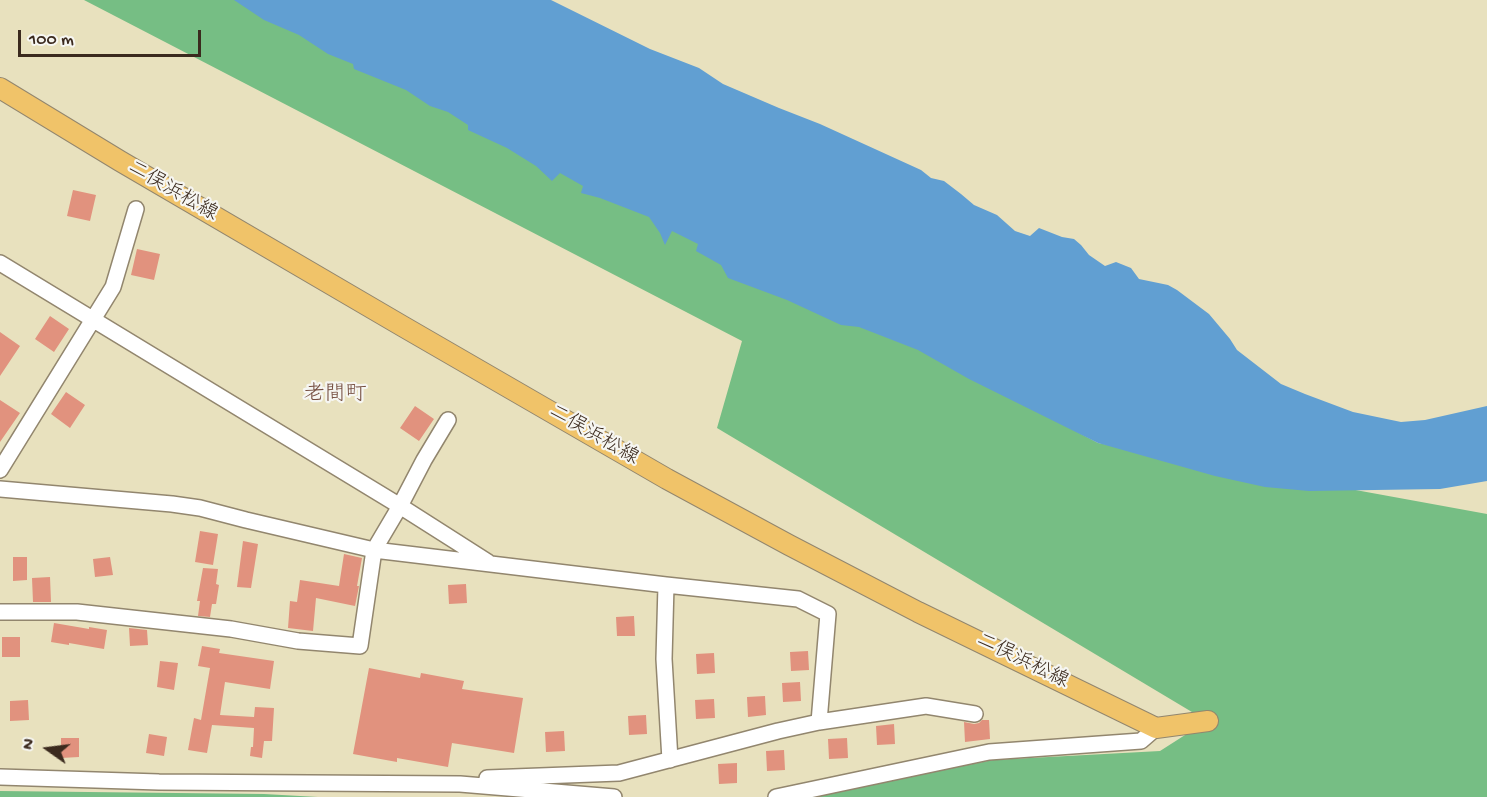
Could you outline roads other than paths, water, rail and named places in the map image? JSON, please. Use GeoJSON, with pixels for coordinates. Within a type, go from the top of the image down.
{"type":"FeatureCollection","features":[{"type":"Feature","properties":{"kind":"main road","name":"二俣浜松線"},"geometry":{"type":"LineString","coordinates":[[0,88],[120,161],[668,479],[918,612],[1156,728]]}},
{"type":"Feature","properties":{"kind":"main road"},"geometry":{"type":"LineString","coordinates":[[1156,728],[1208,722]]}},
{"type":"Feature","properties":{"kind":"street"},"geometry":{"type":"LineString","coordinates":[[0,470],[113,287],[136,209]]}},
{"type":"Feature","properties":{"kind":"street"},"geometry":{"type":"LineString","coordinates":[[0,263],[490,563]]}},
{"type":"Feature","properties":{"kind":"street"},"geometry":{"type":"LineString","coordinates":[[0,612],[77,612],[231,629],[298,641],[360,646],[374,550],[447,420]]}},
{"type":"Feature","properties":{"kind":"street"},"geometry":{"type":"LineString","coordinates":[[0,489],[200,508],[374,550],[798,599],[828,614],[819,722]]}},
{"type":"Feature","properties":{"kind":"street"},"geometry":{"type":"LineString","coordinates":[[666,585],[664,659],[670,760]]}},
{"type":"Feature","properties":{"kind":"street"},"geometry":{"type":"LineString","coordinates":[[434,783],[453,779],[620,773],[819,722],[926,706],[975,714]]}},
{"type":"Feature","properties":{"kind":"street"},"geometry":{"type":"LineString","coordinates":[[776,797],[989,752],[1141,741],[1156,728]]}},
{"type":"Feature","properties":{"kind":"street"},"geometry":{"type":"LineString","coordinates":[[0,777],[159,783],[434,783],[614,797]]}},
{"type":"Feature","properties":{"kind":"water"},"geometry":{"type":"Polygon","coordinates":[[[234,0],[551,0],[650,49],[699,68],[723,84],[820,124],[921,170],[931,178],[944,181],[974,205],[997,215],[1015,231],[1030,236],[1039,228],[1074,239],[1089,255],[1105,266],[1116,262],[1131,268],[1139,279],[1168,285],[1209,314],[1237,350],[1281,384],[1353,412],[1401,422],[1425,420],[1487,406],[1487,481],[1440,489],[1309,491],[1265,487],[1215,476],[1098,443],[969,379],[918,350],[859,327],[841,325],[787,300],[728,278],[721,265],[696,251],[698,244],[672,231],[665,245],[649,217],[581,193],[583,186],[560,173],[552,181],[536,166],[507,148],[468,130],[468,125],[448,112],[430,106],[406,90],[354,69],[353,64],[328,54],[299,35],[264,20],[234,0]]]}},
{"type":"Feature","properties":{"kind":"district","name":"老間町"},"geometry":{"type":"Point","coordinates":[335,396]}}]}
